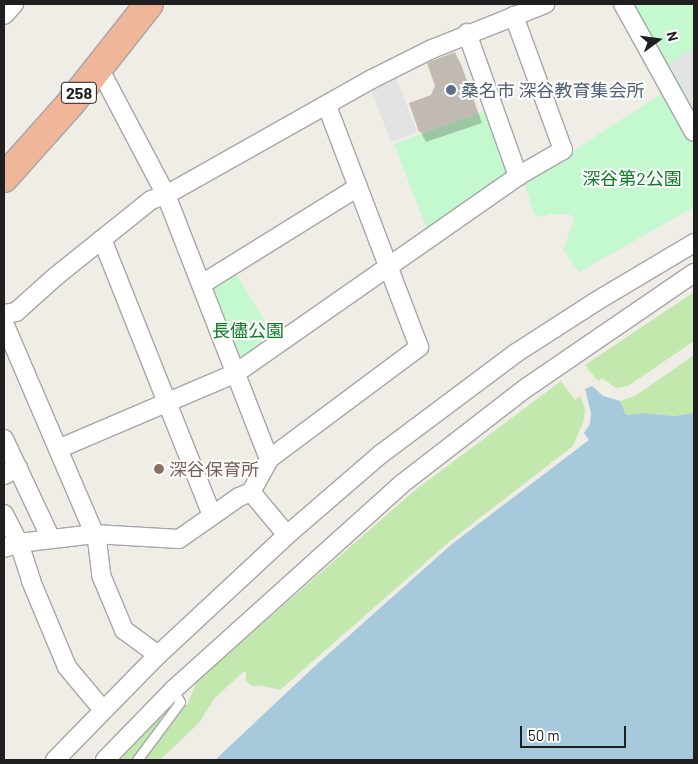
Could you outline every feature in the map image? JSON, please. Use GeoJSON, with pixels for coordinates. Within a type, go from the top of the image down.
{"type":"FeatureCollection","features":[{"type":"Feature","properties":{"kind":"highway","name":"258"},"geometry":{"type":"LineString","coordinates":[[4,157],[91,53],[128,4]]}},
{"type":"Feature","properties":{"kind":"highway","name":"258"},"geometry":{"type":"LineString","coordinates":[[4,178],[100,68],[149,4]]}},
{"type":"Feature","properties":{"kind":"street"},"geometry":{"type":"LineString","coordinates":[[4,16],[14,4]]}},
{"type":"Feature","properties":{"kind":"street"},"geometry":{"type":"LineString","coordinates":[[4,314],[16,312],[151,200],[166,196],[372,79],[467,33],[545,4]]}},
{"type":"Feature","properties":{"kind":"street"},"geometry":{"type":"LineString","coordinates":[[623,4],[694,132]]}},
{"type":"Feature","properties":{"kind":"street"},"geometry":{"type":"LineString","coordinates":[[58,449],[166,400],[236,372],[518,176],[563,150],[514,16]]}},
{"type":"Feature","properties":{"kind":"street"},"geometry":{"type":"LineString","coordinates":[[467,33],[518,176]]}},
{"type":"Feature","properties":{"kind":"street"},"geometry":{"type":"LineString","coordinates":[[100,68],[166,196],[269,459]]}},
{"type":"Feature","properties":{"kind":"street"},"geometry":{"type":"LineString","coordinates":[[11,546],[94,534],[179,539],[239,497],[251,492],[269,459],[419,347],[327,106]]}},
{"type":"Feature","properties":{"kind":"street"},"geometry":{"type":"LineString","coordinates":[[202,284],[358,187]]}},
{"type":"Feature","properties":{"kind":"street"},"geometry":{"type":"LineString","coordinates":[[102,239],[212,515]]}},
{"type":"Feature","properties":{"kind":"street"},"geometry":{"type":"LineString","coordinates":[[55,760],[158,655],[287,535],[353,477],[470,386],[595,302],[694,243]]}},
{"type":"Feature","properties":{"kind":"street"},"geometry":{"type":"LineString","coordinates":[[105,760],[173,690],[403,482],[526,388],[694,273]]}},
{"type":"Feature","properties":{"kind":"street"},"geometry":{"type":"LineString","coordinates":[[4,323],[97,540],[101,575],[124,630],[158,655]]}},
{"type":"Feature","properties":{"kind":"street"},"geometry":{"type":"LineString","coordinates":[[4,439],[11,472],[51,539]]}},
{"type":"Feature","properties":{"kind":"street"},"geometry":{"type":"LineString","coordinates":[[251,492],[287,535]]}},
{"type":"Feature","properties":{"kind":"street"},"geometry":{"type":"LineString","coordinates":[[4,514],[11,546],[31,581],[68,667],[103,710]]}},
{"type":"Feature","properties":{"kind":"lane"},"geometry":{"type":"LineString","coordinates":[[137,760],[180,702],[173,690]]}},
{"type":"Feature","properties":{"kind":"green space"},"geometry":{"type":"Polygon","coordinates":[[[632,4],[694,4],[694,117],[632,4]]]}},
{"type":"Feature","properties":{"kind":"green space","name":"深谷第2公園"},"geometry":{"type":"Polygon","coordinates":[[[664,92],[694,145],[694,207],[579,272],[563,249],[575,218],[568,214],[550,214],[543,217],[535,215],[524,183],[664,92]]]}},
{"type":"Feature","properties":{"kind":"green space"},"geometry":{"type":"Polygon","coordinates":[[[485,111],[507,176],[427,229],[394,144],[485,111]]]}},
{"type":"Feature","properties":{"kind":"green space","name":"長儘公園"},"geometry":{"type":"Polygon","coordinates":[[[234,271],[275,338],[247,359],[237,355],[212,292],[214,283],[234,271]]]}},
{"type":"Feature","properties":{"kind":"green space"},"geometry":{"type":"Polygon","coordinates":[[[694,292],[694,341],[628,386],[616,388],[602,378],[598,381],[585,365],[694,292]]]}},
{"type":"Feature","properties":{"kind":"green space"},"geometry":{"type":"Polygon","coordinates":[[[694,355],[694,413],[674,416],[642,413],[626,415],[620,401],[635,396],[694,355]]]}},
{"type":"Feature","properties":{"kind":"green space"},"geometry":{"type":"Polygon","coordinates":[[[561,381],[575,400],[580,396],[585,408],[584,420],[573,446],[450,541],[280,690],[263,686],[252,686],[246,681],[246,672],[243,672],[214,699],[199,723],[160,760],[143,760],[188,703],[197,681],[414,491],[561,381]]]}},
{"type":"Feature","properties":{"kind":"green space"},"geometry":{"type":"Polygon","coordinates":[[[162,712],[164,715],[131,760],[119,760],[162,712]]]}},
{"type":"Feature","properties":{"kind":"shaded area"},"geometry":{"type":"Polygon","coordinates":[[[694,48],[694,109],[669,64],[694,48]]]}},
{"type":"Feature","properties":{"kind":"shaded area"},"geometry":{"type":"Polygon","coordinates":[[[396,77],[417,132],[391,142],[370,87],[396,77]]]}},
{"type":"Feature","properties":{"kind":"water"},"geometry":{"type":"Polygon","coordinates":[[[592,386],[603,396],[620,401],[626,415],[642,413],[674,416],[694,413],[694,760],[215,760],[315,666],[452,544],[589,440],[584,433],[590,424],[591,413],[585,389],[592,386]]]}},
{"type":"Feature","properties":{"kind":"building","name":"桑名市 深谷教育集会所"},"geometry":{"type":"Polygon","coordinates":[[[455,52],[477,112],[419,132],[409,103],[431,95],[435,86],[427,63],[455,52]]]}},
{"type":"Feature","properties":{"kind":"place","name":"桑名市 深谷教育集会所"},"geometry":{"type":"Point","coordinates":[451,90]}},
{"type":"Feature","properties":{"kind":"place","name":"深谷保育所"},"geometry":{"type":"Point","coordinates":[159,469]}}]}
